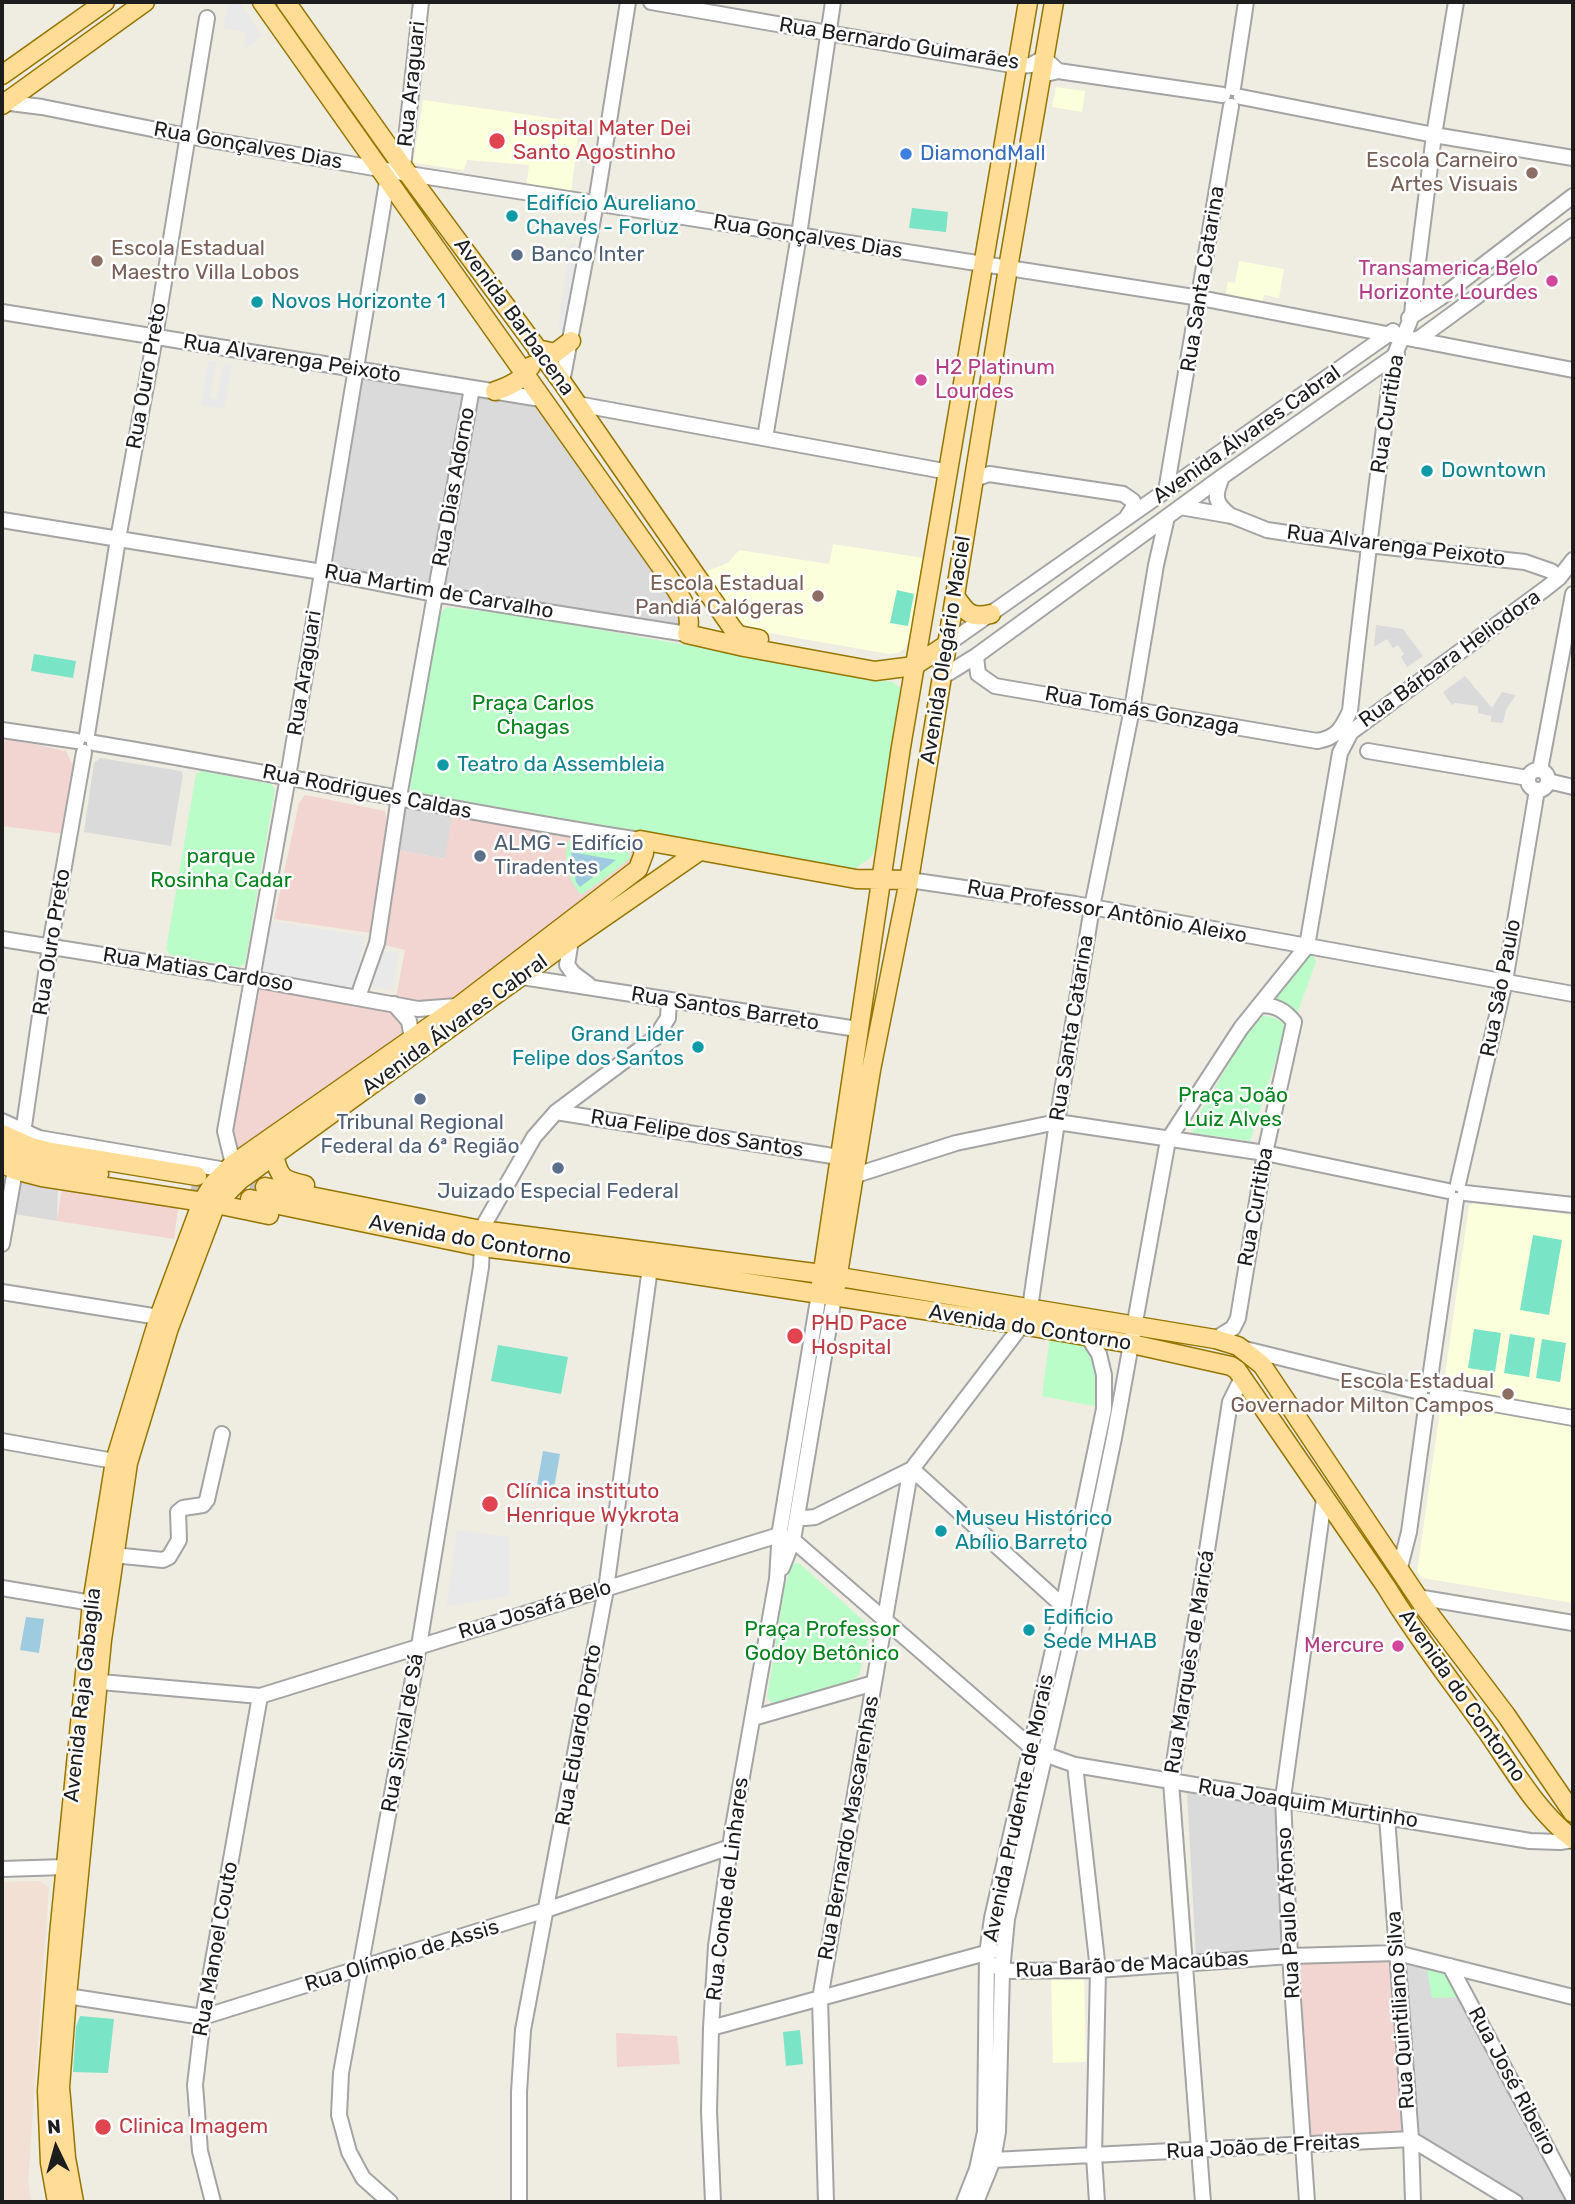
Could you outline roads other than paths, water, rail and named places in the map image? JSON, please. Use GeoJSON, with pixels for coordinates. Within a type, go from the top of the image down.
{"type":"FeatureCollection","features":[{"type":"Feature","properties":{"kind":"main road"},"geometry":{"type":"LineString","coordinates":[[2,75],[10,62],[105,2]]}},
{"type":"Feature","properties":{"kind":"main road"},"geometry":{"type":"LineString","coordinates":[[3,103],[145,2]]}},
{"type":"Feature","properties":{"kind":"main road","name":"Avenida Barbacena"},"geometry":{"type":"LineString","coordinates":[[262,2],[665,573],[689,611],[690,627],[687,634]]}},
{"type":"Feature","properties":{"kind":"main road","name":"Avenida Barbacena"},"geometry":{"type":"LineString","coordinates":[[286,2],[562,382],[738,635],[858,658],[875,671]]}},
{"type":"Feature","properties":{"kind":"main road","name":"Avenida Olegário Maciel"},"geometry":{"type":"LineString","coordinates":[[827,1295],[839,1157],[857,1029],[914,666],[1028,2]]}},
{"type":"Feature","properties":{"kind":"main road","name":"Avenida Olegário Maciel"},"geometry":{"type":"LineString","coordinates":[[829,1275],[853,1177],[909,880],[1007,268],[1054,2]]}},
{"type":"Feature","properties":{"kind":"main road"},"geometry":{"type":"LineString","coordinates":[[382,175],[397,176],[406,170]]}},
{"type":"Feature","properties":{"kind":"main road"},"geometry":{"type":"LineString","coordinates":[[495,391],[512,386],[525,376],[533,363],[535,346],[555,353],[571,341]]}},
{"type":"Feature","properties":{"kind":"main road"},"geometry":{"type":"LineString","coordinates":[[579,452],[594,446],[600,438]]}},
{"type":"Feature","properties":{"kind":"main road"},"geometry":{"type":"LineString","coordinates":[[610,496],[619,486],[631,482]]}},
{"type":"Feature","properties":{"kind":"main road"},"geometry":{"type":"LineString","coordinates":[[665,573],[674,564],[685,559]]}},
{"type":"Feature","properties":{"kind":"main road"},"geometry":{"type":"LineString","coordinates":[[955,596],[971,614],[979,617],[990,614]]}},
{"type":"Feature","properties":{"kind":"main road","name":"Rua Martim de Carvalho"},"geometry":{"type":"LineString","coordinates":[[687,634],[744,648],[875,671],[914,666]]}},
{"type":"Feature","properties":{"kind":"main road","name":"Avenida Álvares Cabral"},"geometry":{"type":"LineString","coordinates":[[914,666],[946,645]]}},
{"type":"Feature","properties":{"kind":"main road","name":"Avenida Álvares Cabral"},"geometry":{"type":"LineString","coordinates":[[202,1193],[229,1167],[277,1131],[459,1006],[638,869],[644,853],[640,839]]}},
{"type":"Feature","properties":{"kind":"main road","name":"Rua Professor Antônio Aleixo"},"geometry":{"type":"LineString","coordinates":[[640,839],[698,852],[856,879],[909,880]]}},
{"type":"Feature","properties":{"kind":"main road","name":"Avenida Álvares Cabral"},"geometry":{"type":"LineString","coordinates":[[202,1193],[230,1188],[571,940],[698,852]]}},
{"type":"Feature","properties":{"kind":"main road"},"geometry":{"type":"LineString","coordinates":[[857,1029],[863,1031],[866,1036],[872,1070]]}},
{"type":"Feature","properties":{"kind":"main road"},"geometry":{"type":"LineString","coordinates":[[350,1102],[356,1088],[399,1057],[412,1039]]}},
{"type":"Feature","properties":{"kind":"main road"},"geometry":{"type":"LineString","coordinates":[[5,1143],[27,1140],[202,1193]]}},
{"type":"Feature","properties":{"kind":"main road"},"geometry":{"type":"LineString","coordinates":[[5,1143],[39,1164],[202,1193],[448,1247],[482,1238]]}},
{"type":"Feature","properties":{"kind":"main road"},"geometry":{"type":"LineString","coordinates":[[274,1156],[278,1172],[291,1182],[411,1207],[482,1238]]}},
{"type":"Feature","properties":{"kind":"main road"},"geometry":{"type":"LineString","coordinates":[[6,1164],[42,1177],[202,1193]]}},
{"type":"Feature","properties":{"kind":"main road","name":"Avenida do Contorno"},"geometry":{"type":"LineString","coordinates":[[265,1187],[482,1238],[829,1275],[1030,1308],[1223,1362],[1237,1370],[1387,1588],[1407,1622],[1507,1762],[1559,1828],[1573,1840]]}},
{"type":"Feature","properties":{"kind":"main road","name":"Avenida Raja Gabaglia"},"geometry":{"type":"LineString","coordinates":[[74,2202],[66,2158],[60,2087],[91,1681],[92,1603],[121,1462],[159,1317],[202,1193]]}},
{"type":"Feature","properties":{"kind":"main road","name":"Avenida Raja Gabaglia"},"geometry":{"type":"LineString","coordinates":[[57,2202],[50,2162],[47,2091],[59,1935],[65,1867],[91,1681],[102,1640],[121,1462],[169,1328],[202,1193]]}},
{"type":"Feature","properties":{"kind":"main road","name":"Avenida do Contorno"},"geometry":{"type":"LineString","coordinates":[[250,1199],[650,1268],[1088,1337],[1134,1335],[1215,1339],[1243,1349],[1262,1365],[1385,1551],[1506,1715],[1573,1813]]}},
{"type":"Feature","properties":{"kind":"main road"},"geometry":{"type":"LineString","coordinates":[[92,1603],[101,1612],[99,1631],[102,1640]]}},
{"type":"Feature","properties":{"kind":"main road"},"geometry":{"type":"LineString","coordinates":[[59,1935],[60,1986],[67,1997]]}},
{"type":"Feature","properties":{"kind":"street","name":"Rua Araguari"},"geometry":{"type":"LineString","coordinates":[[406,170],[421,2]]}},
{"type":"Feature","properties":{"kind":"street"},"geometry":{"type":"LineString","coordinates":[[562,382],[596,203],[628,2]]}},
{"type":"Feature","properties":{"kind":"street","name":"Rua Bernardo Guimarães"},"geometry":{"type":"LineString","coordinates":[[651,2],[1017,66],[1031,65],[1044,58],[1058,71]]}},
{"type":"Feature","properties":{"kind":"street"},"geometry":{"type":"LineString","coordinates":[[765,438],[799,235],[833,2]]}},
{"type":"Feature","properties":{"kind":"street","name":"Rua Santa Catarina"},"geometry":{"type":"LineString","coordinates":[[1166,491],[1200,298],[1246,2]]}},
{"type":"Feature","properties":{"kind":"street"},"geometry":{"type":"LineString","coordinates":[[1440,324],[1413,315],[1412,302],[1434,135],[1456,2]]}},
{"type":"Feature","properties":{"kind":"street","name":"Rua Ouro Preto"},"geometry":{"type":"LineString","coordinates":[[27,1140],[50,946],[207,18]]}},
{"type":"Feature","properties":{"kind":"street"},"geometry":{"type":"LineString","coordinates":[[1058,71],[1232,96],[1434,135],[1573,158]]}},
{"type":"Feature","properties":{"kind":"street","name":"Rua Bernardo Guimarães"},"geometry":{"type":"LineString","coordinates":[[1040,80],[1058,71]]}},
{"type":"Feature","properties":{"kind":"street"},"geometry":{"type":"LineString","coordinates":[[38,80],[37,98],[42,107]]}},
{"type":"Feature","properties":{"kind":"street","name":"Rua Gonçalves Dias"},"geometry":{"type":"LineString","coordinates":[[3,103],[42,107],[382,175]]}},
{"type":"Feature","properties":{"kind":"street","name":"Rua Gonçalves Dias"},"geometry":{"type":"LineString","coordinates":[[406,170],[596,203],[1200,298],[1573,370]]}},
{"type":"Feature","properties":{"kind":"street","name":"Rua Araguari"},"geometry":{"type":"LineString","coordinates":[[229,1167],[225,1131],[356,369],[382,175]]}},
{"type":"Feature","properties":{"kind":"street","name":"Avenida Álvares Cabral"},"geometry":{"type":"LineString","coordinates":[[946,645],[1199,468],[1396,336],[1413,315],[1440,298],[1573,196]]}},
{"type":"Feature","properties":{"kind":"street","name":"Avenida Álvares Cabral"},"geometry":{"type":"LineString","coordinates":[[942,677],[976,656],[1126,545],[1419,339],[1573,226]]}},
{"type":"Feature","properties":{"kind":"street","name":"Rua Alvarenga Peixoto"},"geometry":{"type":"LineString","coordinates":[[2,312],[541,399]]}},
{"type":"Feature","properties":{"kind":"street","name":"Rua Curitiba"},"geometry":{"type":"LineString","coordinates":[[1350,710],[1368,545],[1396,336]]}},
{"type":"Feature","properties":{"kind":"street","name":"Rua Dias Adorno"},"geometry":{"type":"LineString","coordinates":[[358,997],[377,943],[399,797],[472,388]]}},
{"type":"Feature","properties":{"kind":"street"},"geometry":{"type":"LineString","coordinates":[[577,404],[949,472]]}},
{"type":"Feature","properties":{"kind":"street"},"geometry":{"type":"LineString","coordinates":[[600,438],[603,426],[609,419],[623,413]]}},
{"type":"Feature","properties":{"kind":"street"},"geometry":{"type":"LineString","coordinates":[[1174,451],[1185,462],[1199,468]]}},
{"type":"Feature","properties":{"kind":"street"},"geometry":{"type":"LineString","coordinates":[[975,479],[989,474],[1123,494],[1133,501],[1133,508],[1123,521]]}},
{"type":"Feature","properties":{"kind":"street"},"geometry":{"type":"LineString","coordinates":[[1223,476],[1216,492],[1217,500],[1221,508],[1232,516]]}},
{"type":"Feature","properties":{"kind":"street","name":"Rua Alvarenga Peixoto"},"geometry":{"type":"LineString","coordinates":[[1180,507],[1232,516],[1267,530],[1368,545],[1525,562],[1543,567],[1559,578]]}},
{"type":"Feature","properties":{"kind":"street","name":"Rua Santa Catarina"},"geometry":{"type":"LineString","coordinates":[[1021,1325],[1030,1308],[1092,907],[1167,517]]}},
{"type":"Feature","properties":{"kind":"street","name":"Rua Martim de Carvalho"},"geometry":{"type":"LineString","coordinates":[[2,520],[687,634]]}},
{"type":"Feature","properties":{"kind":"street"},"geometry":{"type":"LineString","coordinates":[[1126,545],[1142,545],[1147,548],[1152,552],[1156,565]]}},
{"type":"Feature","properties":{"kind":"street"},"geometry":{"type":"LineString","coordinates":[[1559,578],[1573,560]]}},
{"type":"Feature","properties":{"kind":"street","name":"Rua Bárbara Heliodora"},"geometry":{"type":"LineString","coordinates":[[1307,947],[1344,743],[1360,723],[1559,578]]}},
{"type":"Feature","properties":{"kind":"street","name":"Rua São Paulo"},"geometry":{"type":"LineString","coordinates":[[1399,1571],[1409,1532],[1457,1192],[1505,981],[1538,780],[1573,594]]}},
{"type":"Feature","properties":{"kind":"street","name":"Rua Tomás Gonzaga"},"geometry":{"type":"LineString","coordinates":[[976,656],[978,674],[995,687],[1317,741],[1327,739],[1341,728],[1350,710]]}},
{"type":"Feature","properties":{"kind":"street"},"geometry":{"type":"LineString","coordinates":[[1350,710],[1352,718],[1360,723]]}},
{"type":"Feature","properties":{"kind":"street","name":"Rua Rodrigues Caldas"},"geometry":{"type":"LineString","coordinates":[[2,730],[288,776],[453,809],[640,839]]}},
{"type":"Feature","properties":{"kind":"street"},"geometry":{"type":"LineString","coordinates":[[1368,751],[1573,787]]}},
{"type":"Feature","properties":{"kind":"street","name":"Rua Professor Antônio Aleixo"},"geometry":{"type":"LineString","coordinates":[[909,880],[1092,907],[1573,994]]}},
{"type":"Feature","properties":{"kind":"street","name":"Rua Matias Cardoso"},"geometry":{"type":"LineString","coordinates":[[2,939],[253,979],[418,1009],[459,1006]]}},
{"type":"Feature","properties":{"kind":"street"},"geometry":{"type":"LineString","coordinates":[[571,940],[567,965],[593,988]]}},
{"type":"Feature","properties":{"kind":"street"},"geometry":{"type":"LineString","coordinates":[[1168,1140],[1241,1028],[1307,947]]}},
{"type":"Feature","properties":{"kind":"street","name":"Rua Santos Barreto"},"geometry":{"type":"LineString","coordinates":[[498,975],[521,976],[857,1029]]}},
{"type":"Feature","properties":{"kind":"street"},"geometry":{"type":"LineString","coordinates":[[482,1238],[534,1137],[556,1112],[655,1038],[668,1018],[669,1000]]}},
{"type":"Feature","properties":{"kind":"street"},"geometry":{"type":"LineString","coordinates":[[394,1004],[409,1021],[412,1039]]}},
{"type":"Feature","properties":{"kind":"street","name":"Rua Curitiba"},"geometry":{"type":"LineString","coordinates":[[1215,1339],[1233,1328],[1238,1318],[1265,1153],[1294,1022],[1287,1013],[1277,1007],[1259,1005]]}},
{"type":"Feature","properties":{"kind":"street","name":"Rua Felipe dos Santos"},"geometry":{"type":"LineString","coordinates":[[556,1112],[839,1157]]}},
{"type":"Feature","properties":{"kind":"street"},"geometry":{"type":"LineString","coordinates":[[2,1121],[27,1140],[55,1141],[229,1167]]}},
{"type":"Feature","properties":{"kind":"street"},"geometry":{"type":"LineString","coordinates":[[853,1177],[956,1143],[1057,1122],[1265,1153],[1457,1192],[1573,1205]]}},
{"type":"Feature","properties":{"kind":"street","name":"Avenida Prudente de Morais"},"geometry":{"type":"LineString","coordinates":[[976,2202],[993,2160],[998,2132],[1003,1947],[1080,1602],[1134,1335],[1168,1140]]}},
{"type":"Feature","properties":{"kind":"street"},"geometry":{"type":"LineString","coordinates":[[2,1244],[8,1212],[6,1164],[39,1164]]}},
{"type":"Feature","properties":{"kind":"street","name":"Rua Sinval de Sá"},"geometry":{"type":"LineString","coordinates":[[390,2202],[363,2178],[349,2152],[339,2115],[341,2073],[419,1646],[481,1267],[482,1238]]}},
{"type":"Feature","properties":{"kind":"street","name":"Rua Eduardo Porto"},"geometry":{"type":"LineString","coordinates":[[519,2202],[519,2092],[523,2030],[606,1589],[650,1268]]}},
{"type":"Feature","properties":{"kind":"street"},"geometry":{"type":"LineString","coordinates":[[2,1292],[159,1317]]}},
{"type":"Feature","properties":{"kind":"street","name":"Rua Conde de Linhares"},"geometry":{"type":"LineString","coordinates":[[777,1579],[793,1540],[798,1516],[827,1295]]}},
{"type":"Feature","properties":{"kind":"street","name":"Rua Conde de Linhares"},"geometry":{"type":"LineString","coordinates":[[713,2202],[709,2111],[716,1946],[730,1847],[777,1579],[779,1535],[827,1295]]}},
{"type":"Feature","properties":{"kind":"street","name":"Rua Bernardo Mascarenhas"},"geometry":{"type":"LineString","coordinates":[[826,2202],[820,1999],[912,1469],[1021,1325]]}},
{"type":"Feature","properties":{"kind":"street","name":"Avenida Prudente de Morais"},"geometry":{"type":"LineString","coordinates":[[964,2202],[977,2169],[985,2132],[987,1954],[992,1918],[1063,1606],[1104,1409],[1104,1375],[1099,1354],[1088,1337]]}},
{"type":"Feature","properties":{"kind":"street"},"geometry":{"type":"LineString","coordinates":[[1243,1349],[1428,1393],[1573,1418]]}},
{"type":"Feature","properties":{"kind":"street","name":"Rua Marquês de Maricá"},"geometry":{"type":"LineString","coordinates":[[1203,2202],[1171,1782],[1230,1402],[1242,1378]]}},
{"type":"Feature","properties":{"kind":"street"},"geometry":{"type":"LineString","coordinates":[[113,1555],[163,1560],[169,1558],[179,1540],[178,1512],[183,1508],[203,1505],[207,1500],[222,1434]]}},
{"type":"Feature","properties":{"kind":"street"},"geometry":{"type":"LineString","coordinates":[[2,1441],[121,1462]]}},
{"type":"Feature","properties":{"kind":"street"},"geometry":{"type":"LineString","coordinates":[[798,1516],[815,1517],[912,1469],[1063,1606]]}},
{"type":"Feature","properties":{"kind":"street","name":"Rua Paulo Afonso"},"geometry":{"type":"LineString","coordinates":[[1307,2202],[1290,1956],[1283,1798],[1324,1499]]}},
{"type":"Feature","properties":{"kind":"street"},"geometry":{"type":"LineString","coordinates":[[1385,1551],[1409,1532]]}},
{"type":"Feature","properties":{"kind":"street"},"geometry":{"type":"LineString","coordinates":[[779,1535],[793,1540]]}},
{"type":"Feature","properties":{"kind":"street","name":"Rua Josafá Belo"},"geometry":{"type":"LineString","coordinates":[[91,1681],[260,1696],[779,1535]]}},
{"type":"Feature","properties":{"kind":"street","name":"Rua Joaquim Murtinho"},"geometry":{"type":"LineString","coordinates":[[793,1540],[1031,1747],[1044,1754],[1075,1765],[1530,1841],[1573,1840]]}},
{"type":"Feature","properties":{"kind":"street"},"geometry":{"type":"LineString","coordinates":[[2,1588],[92,1603]]}},
{"type":"Feature","properties":{"kind":"street"},"geometry":{"type":"LineString","coordinates":[[1417,1597],[1573,1623]]}},
{"type":"Feature","properties":{"kind":"street"},"geometry":{"type":"LineString","coordinates":[[752,1718],[874,1683]]}},
{"type":"Feature","properties":{"kind":"street","name":"Rua Manoel Couto"},"geometry":{"type":"LineString","coordinates":[[213,2202],[200,2151],[195,2085],[202,2017],[260,1696]]}},
{"type":"Feature","properties":{"kind":"street"},"geometry":{"type":"LineString","coordinates":[[1075,1765],[1098,1970],[1094,2156],[1097,2202]]}},
{"type":"Feature","properties":{"kind":"street","name":"Rua Quintiliano Silva"},"geometry":{"type":"LineString","coordinates":[[1387,1817],[1411,2139],[1413,2202]]}},
{"type":"Feature","properties":{"kind":"street","name":"Rua Olímpio de Assis"},"geometry":{"type":"LineString","coordinates":[[67,1997],[202,2017],[546,1910],[730,1847]]}},
{"type":"Feature","properties":{"kind":"street"},"geometry":{"type":"LineString","coordinates":[[2,1869],[65,1867]]}},
{"type":"Feature","properties":{"kind":"street"},"geometry":{"type":"LineString","coordinates":[[711,2028],[987,1954],[1003,1947]]}},
{"type":"Feature","properties":{"kind":"street","name":"Rua Barão de Macaúbas"},"geometry":{"type":"LineString","coordinates":[[987,1954],[1002,1971],[1098,1970],[1290,1956],[1397,1953],[1573,1997]]}},
{"type":"Feature","properties":{"kind":"street","name":"Rua José Ribeiro"},"geometry":{"type":"LineString","coordinates":[[1450,1966],[1573,2197]]}},
{"type":"Feature","properties":{"kind":"street"},"geometry":{"type":"LineString","coordinates":[[1411,2139],[1515,2202]]}},
{"type":"Feature","properties":{"kind":"street","name":"Rua João de Freitas"},"geometry":{"type":"LineString","coordinates":[[993,2160],[1411,2139]]}},
{"type":"Feature","properties":{"kind":"water"},"geometry":{"type":"Polygon","coordinates":[[[571,852],[616,860],[580,887],[576,882],[571,852]]]}},
{"type":"Feature","properties":{"kind":"water"},"geometry":{"type":"Polygon","coordinates":[[[543,1451],[560,1454],[554,1488],[537,1485],[543,1451]]]}},
{"type":"Feature","properties":{"kind":"water"},"geometry":{"type":"Polygon","coordinates":[[[26,1617],[44,1619],[39,1653],[20,1650],[26,1617]]]}},
{"type":"Feature","properties":{"kind":"tunnel"},"geometry":{"type":"LineString","coordinates":[[197,1176],[265,1187]]}},
{"type":"Feature","properties":{"kind":"tunnel"},"geometry":{"type":"LineString","coordinates":[[191,1189],[250,1199]]}},
{"type":"Feature","properties":{"kind":"place","name":"Hospital Mater Dei Santo Agostinho"},"geometry":{"type":"Point","coordinates":[497,141]}},
{"type":"Feature","properties":{"kind":"place","name":"DiamondMall"},"geometry":{"type":"Point","coordinates":[906,154]}},
{"type":"Feature","properties":{"kind":"place","name":"Escola Carneiro Artes Visuais"},"geometry":{"type":"Point","coordinates":[1532,173]}},
{"type":"Feature","properties":{"kind":"place","name":"Edifício Aureliano Chaves - Forluz"},"geometry":{"type":"Point","coordinates":[512,216]}},
{"type":"Feature","properties":{"kind":"place","name":"Banco Inter"},"geometry":{"type":"Point","coordinates":[517,255]}},
{"type":"Feature","properties":{"kind":"place","name":"Escola Estadual Maestro Villa Lobos"},"geometry":{"type":"Point","coordinates":[97,261]}},
{"type":"Feature","properties":{"kind":"place","name":"Transamerica Belo Horizonte Lourdes"},"geometry":{"type":"Point","coordinates":[1552,281]}},
{"type":"Feature","properties":{"kind":"place","name":"Novos Horizonte 1"},"geometry":{"type":"Point","coordinates":[257,302]}},
{"type":"Feature","properties":{"kind":"place","name":"H2 Platinum Lourdes"},"geometry":{"type":"Point","coordinates":[921,380]}},
{"type":"Feature","properties":{"kind":"place","name":"Downtown"},"geometry":{"type":"Point","coordinates":[1427,471]}},
{"type":"Feature","properties":{"kind":"place","name":"Escola Estadual Pandiá Calógeras"},"geometry":{"type":"Point","coordinates":[818,596]}},
{"type":"Feature","properties":{"kind":"place","name":"Teatro da Assembleia"},"geometry":{"type":"Point","coordinates":[443,765]}},
{"type":"Feature","properties":{"kind":"place","name":"ALMG - Edifício Tiradentes"},"geometry":{"type":"Point","coordinates":[480,856]}},
{"type":"Feature","properties":{"kind":"place","name":"Grand Lider Felipe dos Santos"},"geometry":{"type":"Point","coordinates":[698,1047]}},
{"type":"Feature","properties":{"kind":"place","name":"Tribunal Regional Federal da 6ª Região"},"geometry":{"type":"Point","coordinates":[420,1099]}},
{"type":"Feature","properties":{"kind":"place","name":"Juizado Especial Federal"},"geometry":{"type":"Point","coordinates":[558,1168]}},
{"type":"Feature","properties":{"kind":"place","name":"PHD Pace Hospital"},"geometry":{"type":"Point","coordinates":[795,1336]}},
{"type":"Feature","properties":{"kind":"place","name":"Escola Estadual Governador Milton Campos"},"geometry":{"type":"Point","coordinates":[1508,1394]}},
{"type":"Feature","properties":{"kind":"place","name":"Clínica instituto Henrique Wykrota"},"geometry":{"type":"Point","coordinates":[490,1504]}},
{"type":"Feature","properties":{"kind":"place","name":"Museu Histórico Abílio Barreto"},"geometry":{"type":"Point","coordinates":[941,1531]}},
{"type":"Feature","properties":{"kind":"place","name":"Edificio Sede MHAB"},"geometry":{"type":"Point","coordinates":[1029,1630]}},
{"type":"Feature","properties":{"kind":"place","name":"Mercure"},"geometry":{"type":"Point","coordinates":[1398,1646]}},
{"type":"Feature","properties":{"kind":"place","name":"Clinica Imagem"},"geometry":{"type":"Point","coordinates":[103,2127]}},
{"type":"Feature","properties":{"kind":"park label","name":"Praça Carlos Chagas"},"geometry":{"type":"Point","coordinates":[533,716]}},
{"type":"Feature","properties":{"kind":"park label","name":"parque Rosinha Cadar"},"geometry":{"type":"Point","coordinates":[221,869]}},
{"type":"Feature","properties":{"kind":"park label","name":"Praça João Luiz Alves"},"geometry":{"type":"Point","coordinates":[1233,1108]}},
{"type":"Feature","properties":{"kind":"park label","name":"Praça Professor Godoy Betônico"},"geometry":{"type":"Point","coordinates":[822,1642]}}]}
